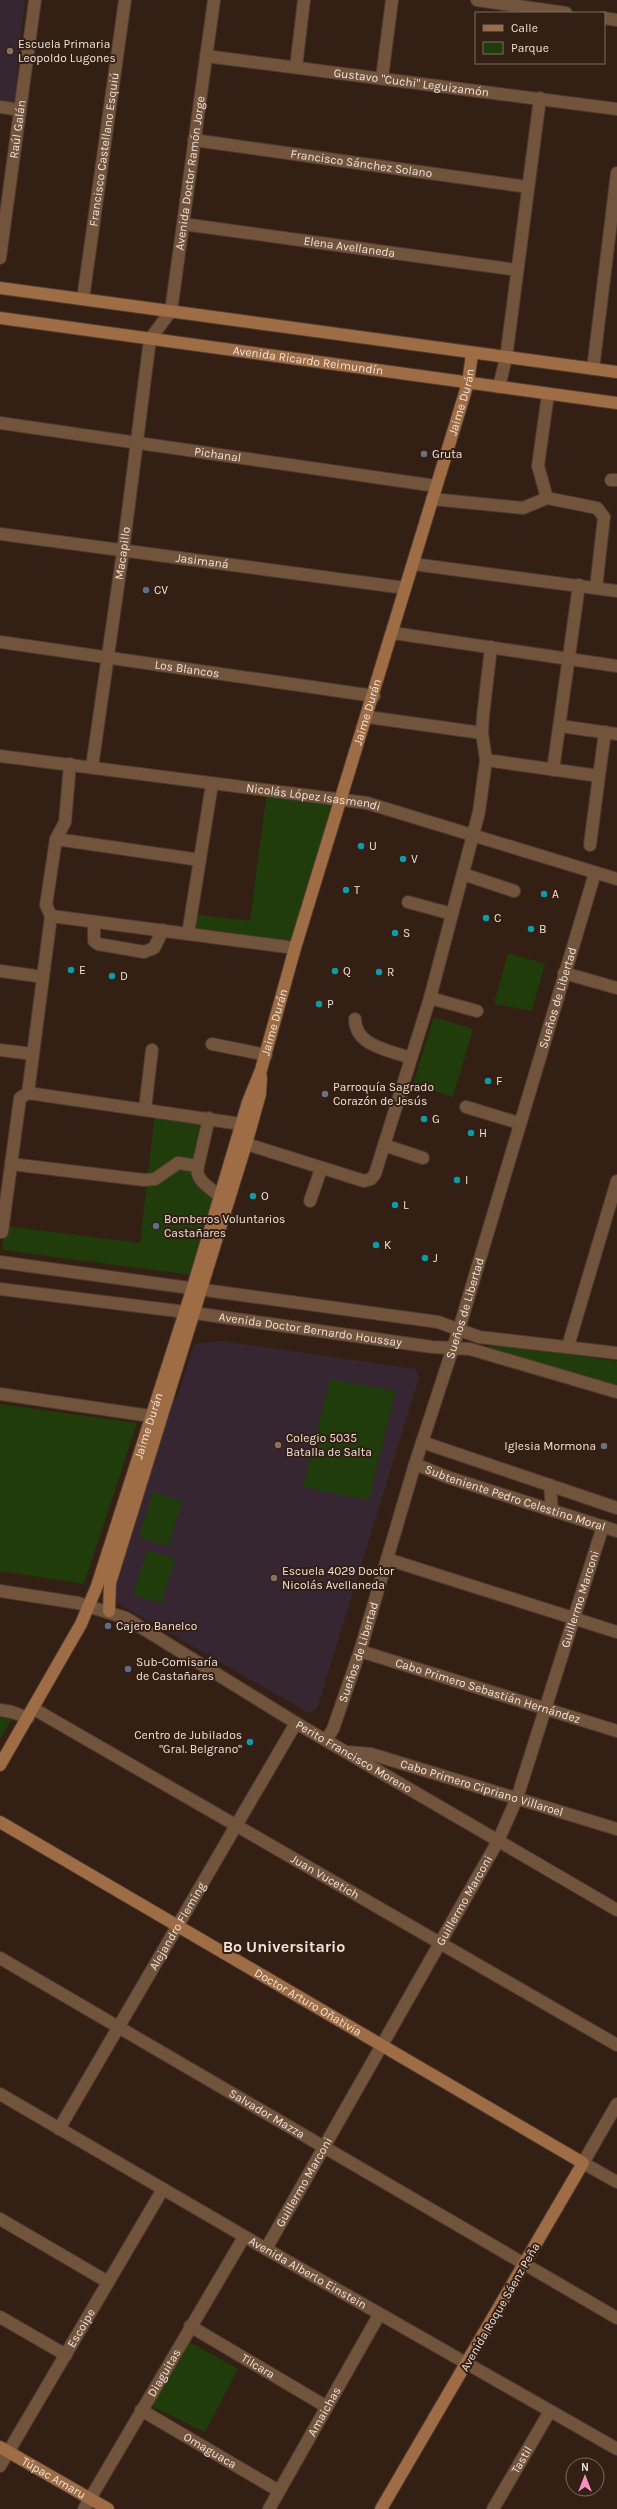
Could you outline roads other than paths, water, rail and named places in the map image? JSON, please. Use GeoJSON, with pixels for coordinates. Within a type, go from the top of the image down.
{"type":"FeatureCollection","features":[{"type":"Feature","properties":{"kind":"street","name":"Raúl Galán"},"geometry":{"type":"LineString","coordinates":[[0,258],[3,202],[20,110],[35,0]]}},
{"type":"Feature","properties":{"kind":"street","name":"Francisco Castellano Esquiú"},"geometry":{"type":"LineString","coordinates":[[83,299],[125,0]]}},
{"type":"Feature","properties":{"kind":"street","name":"Avenida Doctor Ramón Jorge"},"geometry":{"type":"LineString","coordinates":[[150,339],[171,310],[214,0]]}},
{"type":"Feature","properties":{"kind":"street"},"geometry":{"type":"LineString","coordinates":[[296,67],[304,0]]}},
{"type":"Feature","properties":{"kind":"street"},"geometry":{"type":"LineString","coordinates":[[382,78],[392,0]]}},
{"type":"Feature","properties":{"kind":"street"},"geometry":{"type":"LineString","coordinates":[[477,0],[559,12]]}},
{"type":"Feature","properties":{"kind":"street"},"geometry":{"type":"LineString","coordinates":[[605,18],[617,20]]}},
{"type":"Feature","properties":{"kind":"street","name":"Gustavo \"Cuchi\" Leguizamón"},"geometry":{"type":"LineString","coordinates":[[206,56],[617,109]]}},
{"type":"Feature","properties":{"kind":"street"},"geometry":{"type":"LineString","coordinates":[[499,388],[506,358],[516,270],[540,98]]}},
{"type":"Feature","properties":{"kind":"street"},"geometry":{"type":"LineString","coordinates":[[0,107],[20,110]]}},
{"type":"Feature","properties":{"kind":"street","name":"Francisco Sánchez Solano"},"geometry":{"type":"LineString","coordinates":[[194,140],[528,187]]}},
{"type":"Feature","properties":{"kind":"street"},"geometry":{"type":"LineString","coordinates":[[593,369],[617,172]]}},
{"type":"Feature","properties":{"kind":"street","name":"Elena Avellaneda"},"geometry":{"type":"LineString","coordinates":[[183,224],[516,270]]}},
{"type":"Feature","properties":{"kind":"street"},"geometry":{"type":"LineString","coordinates":[[0,288],[171,310],[472,354],[617,372]]}},
{"type":"Feature","properties":{"kind":"street","name":"Avenida Ricardo Reimundín"},"geometry":{"type":"LineString","coordinates":[[0,318],[499,388],[617,403]]}},
{"type":"Feature","properties":{"kind":"street","name":"Macapillo"},"geometry":{"type":"LineString","coordinates":[[92,767],[123,551],[150,339]]}},
{"type":"Feature","properties":{"kind":"street","name":"Jaime Durán"},"geometry":{"type":"LineString","coordinates":[[0,1765],[31,1714],[90,1606],[150,1416],[189,1312],[241,1143],[241,1124],[266,1054],[296,948],[368,717],[405,588],[468,383],[472,354]]}},
{"type":"Feature","properties":{"kind":"street"},"geometry":{"type":"LineString","coordinates":[[547,498],[538,466],[548,394]]}},
{"type":"Feature","properties":{"kind":"street","name":"Pichanal"},"geometry":{"type":"LineString","coordinates":[[0,423],[436,486]]}},
{"type":"Feature","properties":{"kind":"street"},"geometry":{"type":"LineString","coordinates":[[432,499],[523,508],[547,498],[597,508],[604,517],[596,588]]}},
{"type":"Feature","properties":{"kind":"street","name":"Jasimaná"},"geometry":{"type":"LineString","coordinates":[[0,534],[405,588]]}},
{"type":"Feature","properties":{"kind":"street"},"geometry":{"type":"LineString","coordinates":[[413,564],[617,590]]}},
{"type":"Feature","properties":{"kind":"street"},"geometry":{"type":"LineString","coordinates":[[553,770],[579,585]]}},
{"type":"Feature","properties":{"kind":"street"},"geometry":{"type":"LineString","coordinates":[[393,633],[568,660],[617,666]]}},
{"type":"Feature","properties":{"kind":"street","name":"Los Blancos"},"geometry":{"type":"LineString","coordinates":[[0,642],[374,696]]}},
{"type":"Feature","properties":{"kind":"street"},"geometry":{"type":"LineString","coordinates":[[241,1143],[321,1169],[364,1181],[371,1179],[384,1145],[430,998],[480,812],[486,760],[482,733],[491,648]]}},
{"type":"Feature","properties":{"kind":"street"},"geometry":{"type":"LineString","coordinates":[[368,717],[482,733]]}},
{"type":"Feature","properties":{"kind":"street"},"geometry":{"type":"LineString","coordinates":[[560,726],[611,733],[600,776],[590,845]]}},
{"type":"Feature","properties":{"kind":"street","name":"Nicolás López Isasmendi"},"geometry":{"type":"LineString","coordinates":[[0,756],[367,803],[595,873],[617,878]]}},
{"type":"Feature","properties":{"kind":"street"},"geometry":{"type":"LineString","coordinates":[[486,760],[600,776]]}},
{"type":"Feature","properties":{"kind":"street"},"geometry":{"type":"LineString","coordinates":[[28,1093],[51,916],[46,905],[56,839],[65,822],[70,764]]}},
{"type":"Feature","properties":{"kind":"street"},"geometry":{"type":"LineString","coordinates":[[188,934],[212,784]]}},
{"type":"Feature","properties":{"kind":"street"},"geometry":{"type":"LineString","coordinates":[[56,839],[200,860]]}},
{"type":"Feature","properties":{"kind":"street","name":"Sueños de Libertad"},"geometry":{"type":"LineString","coordinates":[[326,1740],[333,1729],[360,1651],[415,1464],[460,1329],[519,1124],[595,873]]}},
{"type":"Feature","properties":{"kind":"street"},"geometry":{"type":"LineString","coordinates":[[463,874],[514,891]]}},
{"type":"Feature","properties":{"kind":"street"},"geometry":{"type":"LineString","coordinates":[[408,902],[452,914]]}},
{"type":"Feature","properties":{"kind":"street"},"geometry":{"type":"LineString","coordinates":[[51,916],[296,948]]}},
{"type":"Feature","properties":{"kind":"street"},"geometry":{"type":"LineString","coordinates":[[94,922],[94,941],[98,944],[144,952],[154,948],[163,930]]}},
{"type":"Feature","properties":{"kind":"street"},"geometry":{"type":"LineString","coordinates":[[0,971],[43,977]]}},
{"type":"Feature","properties":{"kind":"street"},"geometry":{"type":"LineString","coordinates":[[564,973],[617,988]]}},
{"type":"Feature","properties":{"kind":"street"},"geometry":{"type":"LineString","coordinates":[[430,998],[477,1011]]}},
{"type":"Feature","properties":{"kind":"street"},"geometry":{"type":"LineString","coordinates":[[355,1019],[359,1035],[366,1042],[410,1058]]}},
{"type":"Feature","properties":{"kind":"street"},"geometry":{"type":"LineString","coordinates":[[212,1044],[266,1054]]}},
{"type":"Feature","properties":{"kind":"street"},"geometry":{"type":"LineString","coordinates":[[0,1050],[33,1054]]}},
{"type":"Feature","properties":{"kind":"street"},"geometry":{"type":"LineString","coordinates":[[145,1109],[152,1050]]}},
{"type":"Feature","properties":{"kind":"street","name":"Jaime Durán"},"geometry":{"type":"LineString","coordinates":[[197,1288],[220,1196],[260,1094],[261,1070]]}},
{"type":"Feature","properties":{"kind":"street"},"geometry":{"type":"LineString","coordinates":[[2,1232],[20,1098],[28,1093],[209,1118],[241,1124]]}},
{"type":"Feature","properties":{"kind":"street"},"geometry":{"type":"LineString","coordinates":[[466,1107],[519,1124]]}},
{"type":"Feature","properties":{"kind":"street"},"geometry":{"type":"LineString","coordinates":[[209,1118],[196,1171],[200,1179],[220,1196]]}},
{"type":"Feature","properties":{"kind":"street"},"geometry":{"type":"LineString","coordinates":[[384,1145],[423,1158]]}},
{"type":"Feature","properties":{"kind":"street"},"geometry":{"type":"LineString","coordinates":[[11,1164],[147,1180],[156,1179],[178,1163],[198,1166]]}},
{"type":"Feature","properties":{"kind":"street"},"geometry":{"type":"LineString","coordinates":[[310,1201],[321,1169]]}},
{"type":"Feature","properties":{"kind":"street"},"geometry":{"type":"LineString","coordinates":[[568,1346],[617,1181]]}},
{"type":"Feature","properties":{"kind":"street","name":"Avenida Doctor Bernardo Houssay"},"geometry":{"type":"LineString","coordinates":[[0,1262],[438,1322],[479,1337],[568,1346],[617,1353]]}},
{"type":"Feature","properties":{"kind":"street","name":"Avenida Doctor Bernardo Houssay"},"geometry":{"type":"LineString","coordinates":[[0,1289],[470,1349],[617,1392]]}},
{"type":"Feature","properties":{"kind":"street","name":"Jaime Durán"},"geometry":{"type":"LineString","coordinates":[[109,1611],[110,1583],[189,1312]]}},
{"type":"Feature","properties":{"kind":"street"},"geometry":{"type":"LineString","coordinates":[[0,1394],[150,1416]]}},
{"type":"Feature","properties":{"kind":"street"},"geometry":{"type":"LineString","coordinates":[[422,1442],[617,1508]]}},
{"type":"Feature","properties":{"kind":"street","name":"Subteniente Pedro Celestino Moral"},"geometry":{"type":"LineString","coordinates":[[415,1464],[447,1477],[617,1531]]}},
{"type":"Feature","properties":{"kind":"street"},"geometry":{"type":"LineString","coordinates":[[550,1485],[552,1510]]}},
{"type":"Feature","properties":{"kind":"street","name":"Guillermo Marconi"},"geometry":{"type":"LineString","coordinates":[[266,2249],[498,1840],[517,1798],[602,1526]]}},
{"type":"Feature","properties":{"kind":"street"},"geometry":{"type":"LineString","coordinates":[[387,1559],[617,1632]]}},
{"type":"Feature","properties":{"kind":"street","name":"Perito Francisco Moreno"},"geometry":{"type":"LineString","coordinates":[[0,1591],[90,1606],[109,1611],[126,1618],[296,1723],[617,1910]]}},
{"type":"Feature","properties":{"kind":"street","name":"Cabo Primero Sebastián Hernández"},"geometry":{"type":"LineString","coordinates":[[360,1651],[617,1731]]}},
{"type":"Feature","properties":{"kind":"street","name":"Juan Vucetich"},"geometry":{"type":"LineString","coordinates":[[0,1710],[31,1714],[237,1826],[617,2045]]}},
{"type":"Feature","properties":{"kind":"street","name":"Alejandro Fleming"},"geometry":{"type":"LineString","coordinates":[[60,2129],[117,2027],[237,1826],[296,1723]]}},
{"type":"Feature","properties":{"kind":"street","name":"Cabo Primero Cipriano Villaroel"},"geometry":{"type":"LineString","coordinates":[[345,1752],[371,1754],[617,1829]]}},
{"type":"Feature","properties":{"kind":"street","name":"Doctor Arturo Oñativia"},"geometry":{"type":"LineString","coordinates":[[0,1822],[617,2182]]}},
{"type":"Feature","properties":{"kind":"street","name":"Salvador Mazza"},"geometry":{"type":"LineString","coordinates":[[0,1958],[617,2318]]}},
{"type":"Feature","properties":{"kind":"street","name":"Avenida Alberto Einstein"},"geometry":{"type":"LineString","coordinates":[[0,2094],[379,2315],[617,2450]]}},
{"type":"Feature","properties":{"kind":"street","name":"Avenida Roque Sáenz Peña"},"geometry":{"type":"LineString","coordinates":[[381,2509],[617,2104]]}},
{"type":"Feature","properties":{"kind":"street","name":"Escoipe"},"geometry":{"type":"LineString","coordinates":[[0,2466],[4,2449],[66,2355],[163,2189]]}},
{"type":"Feature","properties":{"kind":"street"},"geometry":{"type":"LineString","coordinates":[[0,2219],[108,2282]]}},
{"type":"Feature","properties":{"kind":"street","name":"Diaguitas"},"geometry":{"type":"LineString","coordinates":[[87,2504],[190,2326],[244,2237]]}},
{"type":"Feature","properties":{"kind":"street","name":"Amaichas"},"geometry":{"type":"LineString","coordinates":[[269,2509],[379,2315]]}},
{"type":"Feature","properties":{"kind":"street"},"geometry":{"type":"LineString","coordinates":[[0,2317],[66,2355]]}},
{"type":"Feature","properties":{"kind":"street","name":"Tilcara"},"geometry":{"type":"LineString","coordinates":[[190,2326],[327,2407]]}},
{"type":"Feature","properties":{"kind":"street","name":"Omaguaca"},"geometry":{"type":"LineString","coordinates":[[141,2410],[279,2491]]}},
{"type":"Feature","properties":{"kind":"street","name":"Tastil"},"geometry":{"type":"LineString","coordinates":[[497,2508],[550,2411]]}},
{"type":"Feature","properties":{"kind":"street","name":"Túpac Amaru"},"geometry":{"type":"LineString","coordinates":[[4,2449],[87,2504],[108,2509]]}},
{"type":"Feature","properties":{"kind":"place","name":"Escuela Primaria Leopoldo Lugones"},"geometry":{"type":"Point","coordinates":[10,51]}},
{"type":"Feature","properties":{"kind":"place","name":"Gruta"},"geometry":{"type":"Point","coordinates":[424,454]}},
{"type":"Feature","properties":{"kind":"place","name":"CV"},"geometry":{"type":"Point","coordinates":[146,590]}},
{"type":"Feature","properties":{"kind":"place","name":"U"},"geometry":{"type":"Point","coordinates":[361,846]}},
{"type":"Feature","properties":{"kind":"place","name":"V"},"geometry":{"type":"Point","coordinates":[403,859]}},
{"type":"Feature","properties":{"kind":"place","name":"T"},"geometry":{"type":"Point","coordinates":[346,890]}},
{"type":"Feature","properties":{"kind":"place","name":"A"},"geometry":{"type":"Point","coordinates":[544,894]}},
{"type":"Feature","properties":{"kind":"place","name":"C"},"geometry":{"type":"Point","coordinates":[486,918]}},
{"type":"Feature","properties":{"kind":"place","name":"B"},"geometry":{"type":"Point","coordinates":[531,929]}},
{"type":"Feature","properties":{"kind":"place","name":"S"},"geometry":{"type":"Point","coordinates":[395,933]}},
{"type":"Feature","properties":{"kind":"place","name":"E"},"geometry":{"type":"Point","coordinates":[71,970]}},
{"type":"Feature","properties":{"kind":"place","name":"Q"},"geometry":{"type":"Point","coordinates":[335,971]}},
{"type":"Feature","properties":{"kind":"place","name":"R"},"geometry":{"type":"Point","coordinates":[379,972]}},
{"type":"Feature","properties":{"kind":"place","name":"D"},"geometry":{"type":"Point","coordinates":[112,976]}},
{"type":"Feature","properties":{"kind":"place","name":"P"},"geometry":{"type":"Point","coordinates":[319,1004]}},
{"type":"Feature","properties":{"kind":"place","name":"F"},"geometry":{"type":"Point","coordinates":[488,1081]}},
{"type":"Feature","properties":{"kind":"place","name":"Parroquía Sagrado Corazón de Jesús"},"geometry":{"type":"Point","coordinates":[325,1094]}},
{"type":"Feature","properties":{"kind":"place","name":"G"},"geometry":{"type":"Point","coordinates":[424,1119]}},
{"type":"Feature","properties":{"kind":"place","name":"H"},"geometry":{"type":"Point","coordinates":[471,1133]}},
{"type":"Feature","properties":{"kind":"place","name":"I"},"geometry":{"type":"Point","coordinates":[457,1180]}},
{"type":"Feature","properties":{"kind":"place","name":"O"},"geometry":{"type":"Point","coordinates":[253,1196]}},
{"type":"Feature","properties":{"kind":"place","name":"L"},"geometry":{"type":"Point","coordinates":[395,1205]}},
{"type":"Feature","properties":{"kind":"place","name":"Bomberos Voluntarios Castañares"},"geometry":{"type":"Point","coordinates":[156,1226]}},
{"type":"Feature","properties":{"kind":"place","name":"K"},"geometry":{"type":"Point","coordinates":[376,1245]}},
{"type":"Feature","properties":{"kind":"place","name":"J"},"geometry":{"type":"Point","coordinates":[425,1258]}},
{"type":"Feature","properties":{"kind":"place","name":"Colegio 5035 Batalla de Salta"},"geometry":{"type":"Point","coordinates":[278,1445]}},
{"type":"Feature","properties":{"kind":"place","name":"Iglesia Mormona"},"geometry":{"type":"Point","coordinates":[604,1446]}},
{"type":"Feature","properties":{"kind":"place","name":"Escuela 4029 Doctor Nicolás Avellaneda"},"geometry":{"type":"Point","coordinates":[274,1578]}},
{"type":"Feature","properties":{"kind":"place","name":"Cajero Banelco"},"geometry":{"type":"Point","coordinates":[108,1626]}},
{"type":"Feature","properties":{"kind":"place","name":"Sub-Comisaría de Castañares"},"geometry":{"type":"Point","coordinates":[128,1669]}},
{"type":"Feature","properties":{"kind":"place","name":"Centro de Jubilados \"Gral. Belgrano\""},"geometry":{"type":"Point","coordinates":[250,1742]}},
{"type":"Feature","properties":{"kind":"district","name":"Bº Universitario"},"geometry":{"type":"Point","coordinates":[284,1946]}}]}
